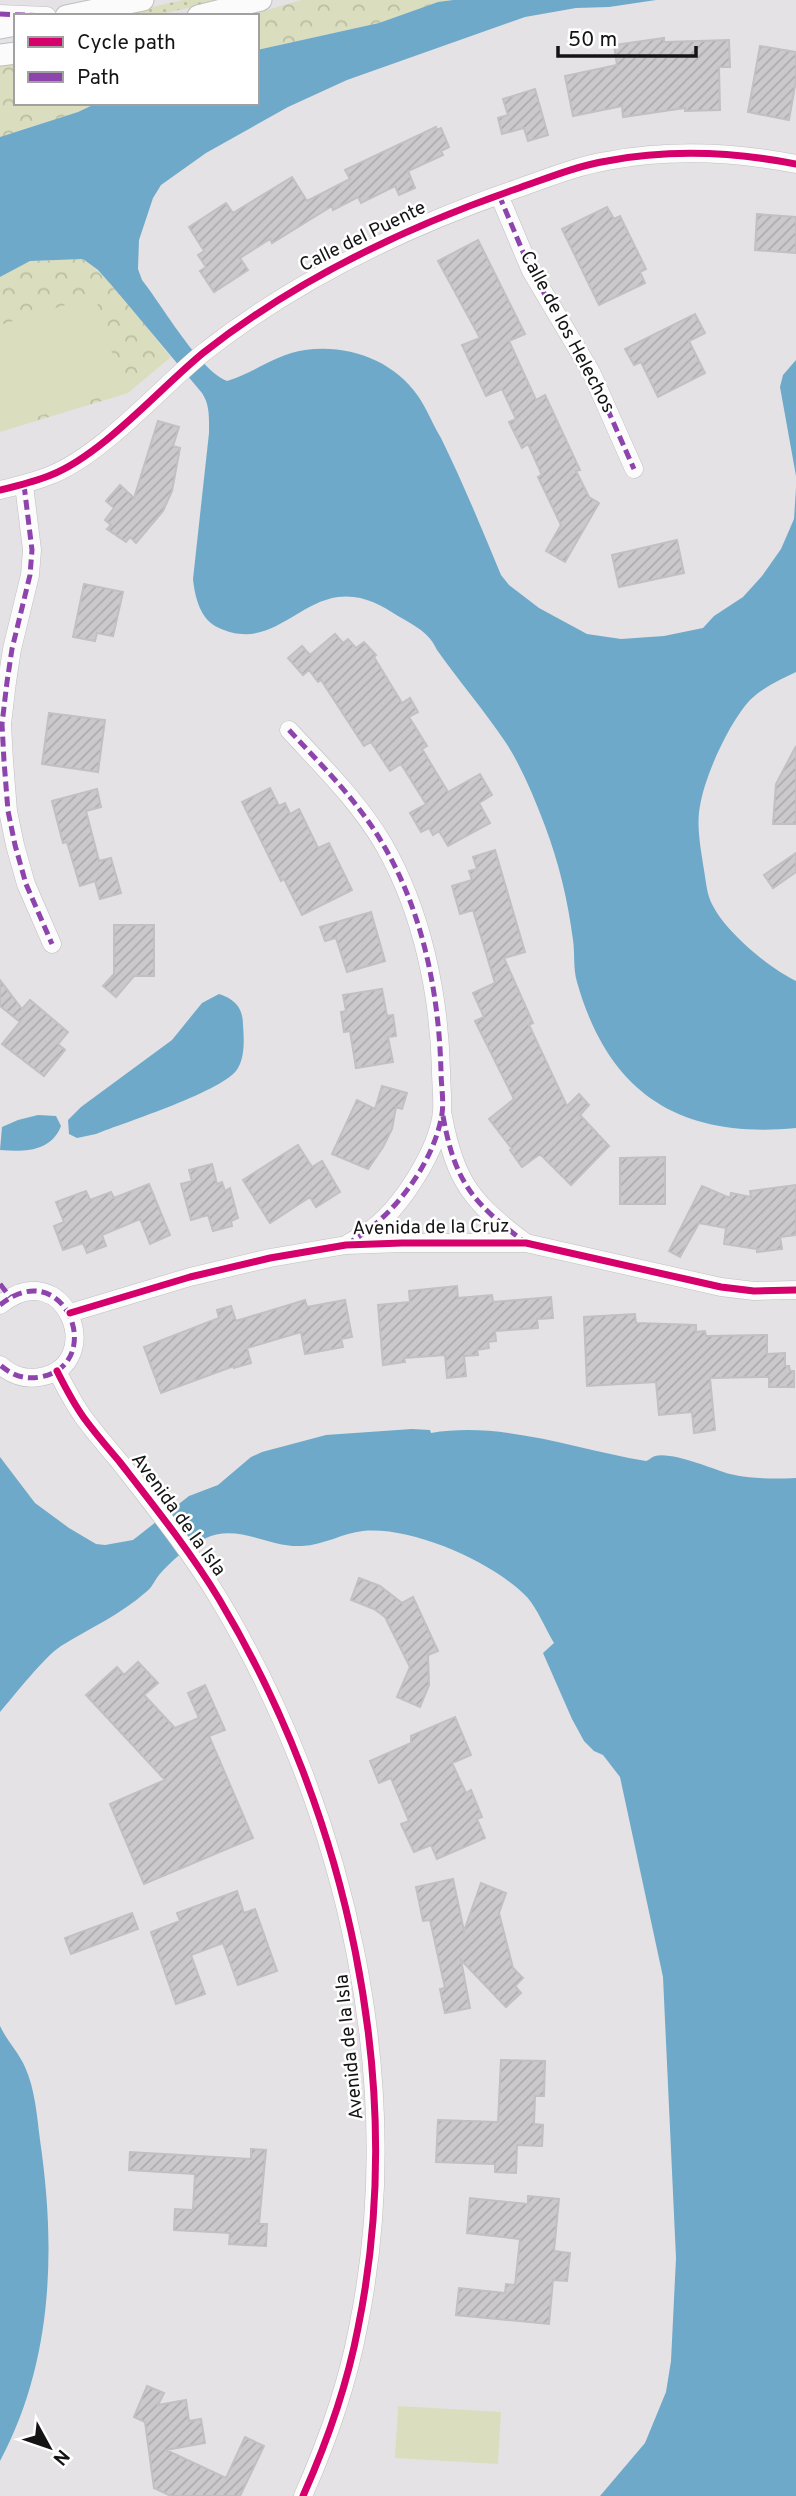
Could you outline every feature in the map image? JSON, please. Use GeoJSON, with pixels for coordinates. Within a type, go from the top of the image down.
{"type":"FeatureCollection","features":[{"type":"Feature","properties":{"kind":"street"},"geometry":{"type":"LineString","coordinates":[[76,14],[143,0]]}},
{"type":"Feature","properties":{"kind":"street"},"geometry":{"type":"LineString","coordinates":[[206,14],[261,0]]}},
{"type":"Feature","properties":{"kind":"street","name":"Calle del Puente"},"geometry":{"type":"LineString","coordinates":[[0,490],[53,475],[85,457],[205,352],[298,287],[351,257],[425,223],[499,195],[604,161],[704,153],[755,156],[796,164]]}},
{"type":"Feature","properties":{"kind":"street","name":"Calle de los Helechos"},"geometry":{"type":"LineString","coordinates":[[499,195],[531,271],[591,372],[634,469]]}},
{"type":"Feature","properties":{"kind":"street"},"geometry":{"type":"LineString","coordinates":[[24,485],[32,550],[30,575],[7,682],[2,724],[4,761],[15,845],[26,884],[52,944]]}},
{"type":"Feature","properties":{"kind":"street"},"geometry":{"type":"LineString","coordinates":[[289,730],[353,801],[383,844],[403,883],[418,922],[440,1037],[442,1113],[449,1152],[461,1180],[497,1221],[526,1243]]}},
{"type":"Feature","properties":{"kind":"street"},"geometry":{"type":"LineString","coordinates":[[346,1245],[372,1229],[405,1194],[434,1140],[442,1113]]}},
{"type":"Feature","properties":{"kind":"street","name":"Avenida de la Cruz"},"geometry":{"type":"LineString","coordinates":[[70,1313],[190,1277],[270,1258],[346,1245],[452,1241],[526,1243],[721,1287],[754,1291],[796,1290]]}},
{"type":"Feature","properties":{"kind":"street"},"geometry":{"type":"LineString","coordinates":[[0,1365],[9,1373],[21,1377],[45,1376],[57,1371],[66,1362],[75,1338],[75,1325],[70,1313],[63,1304],[43,1292],[3,1296]]}},
{"type":"Feature","properties":{"kind":"street","name":"Avenida de la Isla"},"geometry":{"type":"LineString","coordinates":[[57,1371],[84,1419],[197,1563],[233,1622],[296,1754],[321,1820],[353,1942],[369,2037],[375,2113],[368,2270],[358,2329],[341,2397],[303,2496]]}},
{"type":"Feature","properties":{"kind":"green space"},"geometry":{"type":"Polygon","coordinates":[[[183,0],[223,0],[161,14],[121,14],[183,0]]]}},
{"type":"Feature","properties":{"kind":"green space"},"geometry":{"type":"Polygon","coordinates":[[[301,0],[453,0],[438,2],[379,23],[259,50],[259,14],[254,14],[301,0]]]}},
{"type":"Feature","properties":{"kind":"green space"},"geometry":{"type":"Polygon","coordinates":[[[14,62],[14,105],[93,105],[0,137],[0,64],[14,62]]]}},
{"type":"Feature","properties":{"kind":"green space"},"geometry":{"type":"Polygon","coordinates":[[[83,259],[119,293],[171,357],[128,393],[0,432],[0,277],[30,261],[83,259]]]}},
{"type":"Feature","properties":{"kind":"green space"},"geometry":{"type":"Polygon","coordinates":[[[95,296],[123,390],[0,428],[0,325],[95,296]]]}},
{"type":"Feature","properties":{"kind":"green space"},"geometry":{"type":"Polygon","coordinates":[[[398,2406],[501,2412],[498,2464],[395,2458],[398,2406]]]}},
{"type":"Feature","properties":{"kind":"water"},"geometry":{"type":"Polygon","coordinates":[[[656,0],[609,7],[576,8],[525,17],[347,80],[288,107],[206,153],[161,185],[153,198],[139,240],[138,269],[142,280],[193,351],[216,375],[227,381],[284,355],[321,349],[353,352],[383,364],[396,373],[418,396],[441,438],[501,575],[509,585],[539,608],[587,634],[621,639],[664,636],[703,628],[714,616],[743,597],[781,549],[794,519],[796,488],[796,672],[772,684],[750,700],[734,722],[707,780],[699,822],[706,884],[709,898],[719,916],[750,949],[796,981],[796,1128],[755,1130],[718,1126],[685,1116],[655,1101],[630,1081],[609,1054],[591,1021],[577,982],[571,925],[562,882],[550,840],[527,782],[504,740],[430,638],[416,626],[377,604],[346,596],[323,601],[267,630],[253,634],[237,634],[219,628],[207,620],[195,593],[193,579],[209,433],[208,407],[202,393],[114,288],[98,270],[83,259],[30,261],[0,277],[0,137],[93,105],[259,105],[259,50],[379,23],[438,2],[656,0]]]}},
{"type":"Feature","properties":{"kind":"water"},"geometry":{"type":"Polygon","coordinates":[[[796,360],[796,476],[780,387],[783,375],[796,360]]]}},
{"type":"Feature","properties":{"kind":"water"},"geometry":{"type":"Polygon","coordinates":[[[219,994],[237,1005],[243,1019],[242,1058],[230,1077],[195,1096],[96,1134],[77,1138],[69,1134],[68,1120],[81,1107],[172,1040],[202,1003],[219,994]]]}},
{"type":"Feature","properties":{"kind":"water"},"geometry":{"type":"Polygon","coordinates":[[[38,1115],[56,1116],[61,1126],[51,1141],[44,1146],[27,1150],[0,1150],[2,1127],[38,1115]]]}},
{"type":"Feature","properties":{"kind":"water"},"geometry":{"type":"Polygon","coordinates":[[[430,1430],[431,1433],[458,1430],[512,1433],[646,1461],[655,1456],[671,1456],[738,1476],[796,1478],[796,2496],[600,2496],[645,2443],[666,2392],[671,2361],[676,2258],[663,1977],[620,1777],[603,1755],[594,1751],[584,1741],[572,1719],[543,1653],[554,1643],[527,1597],[494,1571],[473,1559],[405,1534],[363,1531],[302,1546],[290,1546],[241,1534],[216,1535],[198,1542],[180,1555],[168,1565],[148,1590],[126,1608],[54,1651],[0,1712],[0,1457],[35,1503],[69,1528],[96,1544],[105,1545],[133,1540],[189,1496],[218,1485],[251,1457],[262,1452],[326,1435],[430,1430]]]}},
{"type":"Feature","properties":{"kind":"water"},"geometry":{"type":"Polygon","coordinates":[[[0,2026],[28,2075],[37,2112],[48,2222],[48,2263],[46,2304],[31,2384],[18,2423],[0,2461],[0,2026]]]}},
{"type":"Feature","properties":{"kind":"building"},"geometry":{"type":"Polygon","coordinates":[[[664,38],[664,42],[729,40],[730,67],[719,67],[720,110],[685,111],[685,108],[623,117],[622,106],[573,116],[565,76],[617,65],[614,45],[664,38]]]}},
{"type":"Feature","properties":{"kind":"building"},"geometry":{"type":"Polygon","coordinates":[[[760,46],[796,52],[796,80],[789,120],[748,112],[760,46]]]}},
{"type":"Feature","properties":{"kind":"building"},"geometry":{"type":"Polygon","coordinates":[[[535,89],[548,135],[528,141],[524,128],[502,134],[498,118],[508,115],[503,99],[535,89]]]}},
{"type":"Feature","properties":{"kind":"building"},"geometry":{"type":"Polygon","coordinates":[[[436,127],[437,130],[441,128],[449,147],[441,151],[443,155],[408,171],[415,188],[399,195],[395,186],[361,203],[358,197],[333,210],[332,206],[272,243],[270,239],[240,258],[248,270],[214,292],[200,271],[206,267],[198,255],[204,251],[189,227],[226,203],[233,213],[292,177],[307,201],[350,179],[345,170],[436,127]]]}},
{"type":"Feature","properties":{"kind":"building"},"geometry":{"type":"Polygon","coordinates":[[[607,207],[614,219],[620,216],[646,269],[640,272],[645,283],[599,305],[562,229],[607,207]]]}},
{"type":"Feature","properties":{"kind":"building"},"geometry":{"type":"Polygon","coordinates":[[[757,214],[796,217],[796,253],[755,250],[757,214]]]}},
{"type":"Feature","properties":{"kind":"building"},"geometry":{"type":"Polygon","coordinates":[[[478,240],[525,334],[509,341],[536,400],[545,395],[580,470],[576,471],[589,497],[599,503],[565,562],[546,551],[561,525],[538,477],[542,475],[528,444],[522,448],[509,422],[516,419],[502,389],[486,396],[462,345],[480,338],[438,261],[478,240]]]}},
{"type":"Feature","properties":{"kind":"building"},"geometry":{"type":"Polygon","coordinates":[[[695,314],[705,333],[689,341],[705,373],[658,397],[641,362],[634,365],[625,349],[695,314]]]}},
{"type":"Feature","properties":{"kind":"building"},"geometry":{"type":"Polygon","coordinates":[[[158,421],[179,427],[173,446],[180,448],[172,491],[163,511],[136,543],[130,537],[126,542],[107,529],[111,525],[105,520],[114,508],[106,501],[120,485],[134,498],[158,421]]]}},
{"type":"Feature","properties":{"kind":"building"},"geometry":{"type":"Polygon","coordinates":[[[677,540],[684,573],[619,587],[612,555],[677,540]]]}},
{"type":"Feature","properties":{"kind":"building"},"geometry":{"type":"Polygon","coordinates":[[[84,584],[123,592],[113,636],[97,633],[95,641],[73,637],[84,584]]]}},
{"type":"Feature","properties":{"kind":"building"},"geometry":{"type":"Polygon","coordinates":[[[335,634],[343,643],[348,639],[356,648],[364,642],[376,655],[374,657],[402,703],[410,698],[418,712],[409,717],[427,746],[422,749],[448,792],[480,774],[492,795],[479,803],[490,823],[448,846],[439,831],[433,835],[429,828],[421,832],[410,813],[426,804],[401,764],[390,771],[371,742],[364,746],[321,680],[318,682],[309,670],[303,675],[288,658],[302,646],[310,655],[335,634]]]}},
{"type":"Feature","properties":{"kind":"building"},"geometry":{"type":"Polygon","coordinates":[[[49,713],[105,720],[98,772],[42,764],[49,713]]]}},
{"type":"Feature","properties":{"kind":"building"},"geometry":{"type":"Polygon","coordinates":[[[796,746],[796,824],[773,824],[776,784],[796,746]]]}},
{"type":"Feature","properties":{"kind":"building"},"geometry":{"type":"Polygon","coordinates":[[[270,788],[279,806],[285,803],[290,814],[299,809],[318,848],[329,843],[352,890],[302,915],[284,879],[281,881],[242,802],[270,788]]]}},
{"type":"Feature","properties":{"kind":"building"},"geometry":{"type":"Polygon","coordinates":[[[97,789],[101,807],[86,811],[99,861],[111,858],[121,893],[100,899],[95,881],[80,886],[67,842],[63,843],[52,801],[97,789]]]}},
{"type":"Feature","properties":{"kind":"building"},"geometry":{"type":"Polygon","coordinates":[[[495,850],[525,952],[504,958],[533,1023],[529,1025],[567,1106],[579,1094],[589,1105],[580,1115],[609,1146],[571,1185],[540,1154],[522,1167],[489,1119],[514,1099],[475,1021],[484,1017],[473,993],[495,983],[473,910],[460,914],[452,886],[472,880],[469,871],[477,869],[473,857],[495,850]]]}},
{"type":"Feature","properties":{"kind":"building"},"geometry":{"type":"Polygon","coordinates":[[[796,853],[796,872],[773,888],[764,875],[796,853]]]}},
{"type":"Feature","properties":{"kind":"building"},"geometry":{"type":"Polygon","coordinates":[[[371,912],[385,961],[347,972],[336,938],[325,941],[320,927],[371,912]]]}},
{"type":"Feature","properties":{"kind":"building"},"geometry":{"type":"Polygon","coordinates":[[[114,925],[154,925],[154,976],[134,976],[116,997],[103,986],[114,974],[114,925]]]}},
{"type":"Feature","properties":{"kind":"building"},"geometry":{"type":"Polygon","coordinates":[[[0,980],[22,1009],[30,1000],[68,1032],[58,1044],[65,1050],[44,1076],[2,1044],[20,1022],[0,1006],[0,980]]]}},
{"type":"Feature","properties":{"kind":"building"},"geometry":{"type":"Polygon","coordinates":[[[382,989],[387,1016],[393,1015],[396,1036],[388,1037],[393,1062],[356,1068],[350,1031],[344,1032],[341,1012],[346,1011],[343,995],[382,989]]]}},
{"type":"Feature","properties":{"kind":"building"},"geometry":{"type":"Polygon","coordinates":[[[382,1086],[407,1093],[402,1109],[396,1107],[392,1129],[368,1169],[332,1154],[357,1100],[375,1109],[382,1086]]]}},
{"type":"Feature","properties":{"kind":"building"},"geometry":{"type":"Polygon","coordinates":[[[298,1145],[312,1167],[322,1161],[340,1192],[316,1207],[310,1197],[270,1223],[243,1180],[298,1145]]]}},
{"type":"Feature","properties":{"kind":"building"},"geometry":{"type":"Polygon","coordinates":[[[665,1157],[665,1204],[620,1204],[620,1158],[665,1157]]]}},
{"type":"Feature","properties":{"kind":"building"},"geometry":{"type":"Polygon","coordinates":[[[212,1164],[217,1184],[222,1182],[225,1191],[230,1188],[238,1218],[231,1221],[232,1226],[213,1231],[208,1215],[191,1220],[181,1184],[192,1181],[189,1170],[212,1164]]]}},
{"type":"Feature","properties":{"kind":"building"},"geometry":{"type":"Polygon","coordinates":[[[149,1184],[170,1235],[150,1244],[140,1219],[102,1235],[106,1246],[87,1253],[83,1243],[63,1250],[54,1226],[64,1222],[56,1202],[86,1191],[90,1200],[111,1192],[114,1198],[149,1184]]]}},
{"type":"Feature","properties":{"kind":"building"},"geometry":{"type":"Polygon","coordinates":[[[796,1185],[796,1235],[780,1237],[782,1249],[757,1252],[757,1249],[724,1244],[726,1228],[699,1223],[680,1257],[669,1251],[702,1186],[730,1198],[731,1193],[751,1197],[750,1191],[796,1185]]]}},
{"type":"Feature","properties":{"kind":"building"},"geometry":{"type":"Polygon","coordinates":[[[457,1286],[458,1298],[492,1295],[493,1302],[551,1297],[553,1318],[537,1319],[538,1328],[495,1331],[496,1341],[488,1342],[489,1348],[477,1350],[478,1355],[464,1356],[466,1376],[447,1378],[445,1355],[404,1358],[405,1362],[383,1365],[378,1305],[410,1302],[409,1291],[457,1286]]]}},
{"type":"Feature","properties":{"kind":"building"},"geometry":{"type":"Polygon","coordinates":[[[305,1300],[307,1307],[345,1300],[352,1337],[341,1339],[343,1347],[305,1354],[301,1332],[247,1348],[251,1363],[234,1366],[161,1393],[144,1347],[219,1318],[217,1310],[231,1306],[236,1321],[305,1300]]]}},
{"type":"Feature","properties":{"kind":"building"},"geometry":{"type":"Polygon","coordinates":[[[635,1314],[636,1323],[696,1325],[696,1332],[705,1331],[706,1336],[767,1335],[767,1354],[785,1353],[785,1366],[794,1371],[794,1387],[769,1387],[769,1377],[710,1378],[715,1430],[694,1433],[692,1412],[659,1415],[656,1382],[587,1386],[584,1317],[635,1314]]]}},
{"type":"Feature","properties":{"kind":"building"},"geometry":{"type":"Polygon","coordinates":[[[359,1578],[380,1586],[402,1603],[413,1597],[438,1651],[428,1655],[429,1685],[420,1707],[397,1697],[410,1667],[385,1617],[374,1609],[351,1600],[359,1578]]]}},
{"type":"Feature","properties":{"kind":"building"},"geometry":{"type":"Polygon","coordinates":[[[138,1662],[158,1683],[144,1695],[175,1728],[199,1718],[188,1693],[205,1685],[225,1730],[209,1736],[253,1838],[144,1884],[110,1804],[165,1780],[86,1695],[117,1667],[124,1675],[138,1662]]]}},
{"type":"Feature","properties":{"kind":"building"},"geometry":{"type":"Polygon","coordinates":[[[455,1717],[471,1755],[452,1763],[466,1793],[471,1790],[482,1817],[477,1819],[485,1838],[437,1859],[431,1845],[414,1852],[401,1824],[409,1821],[391,1778],[379,1783],[370,1761],[411,1743],[411,1736],[455,1717]]]}},
{"type":"Feature","properties":{"kind":"building"},"geometry":{"type":"Polygon","coordinates":[[[453,1879],[464,1931],[481,1883],[506,1893],[499,1913],[513,1968],[523,1978],[515,1986],[521,1993],[506,2007],[461,1960],[470,2008],[445,2013],[440,1989],[445,1988],[430,1920],[423,1921],[416,1887],[453,1879]]]}},
{"type":"Feature","properties":{"kind":"building"},"geometry":{"type":"Polygon","coordinates":[[[237,1891],[244,1913],[255,1909],[277,1971],[238,1985],[223,1943],[191,1955],[205,1994],[176,2004],[151,1932],[180,1921],[177,1913],[237,1891]]]}},
{"type":"Feature","properties":{"kind":"building"},"geometry":{"type":"Polygon","coordinates":[[[132,1913],[138,1929],[71,1954],[65,1938],[132,1913]]]}},
{"type":"Feature","properties":{"kind":"building"},"geometry":{"type":"Polygon","coordinates":[[[501,2060],[545,2061],[544,2096],[535,2096],[534,2124],[543,2125],[542,2146],[517,2145],[516,2173],[495,2172],[495,2164],[436,2162],[438,2120],[498,2122],[501,2060]]]}},
{"type":"Feature","properties":{"kind":"building"},"geometry":{"type":"Polygon","coordinates":[[[251,2149],[266,2150],[259,2224],[267,2224],[266,2246],[229,2244],[230,2233],[174,2230],[175,2209],[193,2210],[195,2174],[129,2170],[130,2152],[251,2159],[251,2149]]]}},
{"type":"Feature","properties":{"kind":"building"},"geometry":{"type":"Polygon","coordinates":[[[528,2196],[559,2199],[554,2251],[570,2253],[567,2281],[553,2280],[549,2324],[456,2315],[459,2288],[505,2293],[506,2284],[515,2285],[520,2239],[467,2233],[470,2198],[528,2204],[528,2196]]]}},
{"type":"Feature","properties":{"kind":"building"},"geometry":{"type":"Polygon","coordinates":[[[147,2386],[164,2393],[158,2405],[186,2400],[189,2421],[201,2419],[205,2443],[166,2450],[226,2478],[245,2437],[264,2446],[240,2496],[171,2496],[154,2488],[145,2422],[134,2417],[147,2386]]]}},
{"type":"Feature","properties":{"kind":"marked path"},"geometry":{"type":"LineString","coordinates":[[0,14],[14,15]]}},
{"type":"Feature","properties":{"kind":"marked path"},"geometry":{"type":"LineString","coordinates":[[499,195],[531,271],[591,372],[634,469]]}},
{"type":"Feature","properties":{"kind":"marked path"},"geometry":{"type":"LineString","coordinates":[[24,485],[32,550],[30,575],[7,682],[2,724],[4,761],[8,811],[15,845],[26,884],[52,944]]}},
{"type":"Feature","properties":{"kind":"marked path"},"geometry":{"type":"LineString","coordinates":[[289,730],[340,785],[374,830],[398,872],[419,926],[437,1013],[443,1103],[438,1132],[421,1169],[397,1203],[383,1218],[352,1241]]}},
{"type":"Feature","properties":{"kind":"marked path"},"geometry":{"type":"LineString","coordinates":[[443,1116],[454,1158],[469,1190],[492,1216],[526,1243]]}},
{"type":"Feature","properties":{"kind":"marked path"},"geometry":{"type":"LineString","coordinates":[[0,1284],[10,1297]]}},
{"type":"Feature","properties":{"kind":"marked path"},"geometry":{"type":"LineString","coordinates":[[0,1305],[23,1292],[43,1292],[59,1301],[70,1317],[74,1335],[72,1353],[60,1368],[40,1377],[18,1376],[0,1365]]}},
{"type":"Feature","properties":{"kind":"cycle path"},"geometry":{"type":"LineString","coordinates":[[0,490],[38,480],[71,465],[110,437],[203,353],[239,326],[314,279],[392,239],[474,204],[572,169],[631,157],[726,155],[796,164]]}},
{"type":"Feature","properties":{"kind":"cycle path"},"geometry":{"type":"LineString","coordinates":[[70,1313],[190,1277],[270,1258],[346,1245],[402,1243],[526,1243],[721,1287],[754,1291],[796,1290]]}},
{"type":"Feature","properties":{"kind":"cycle path"},"geometry":{"type":"LineString","coordinates":[[57,1371],[84,1418],[208,1581],[264,1681],[302,1768],[332,1859],[355,1952],[370,2046],[375,2141],[372,2235],[358,2328],[348,2371],[328,2434],[303,2496]]}}]}
